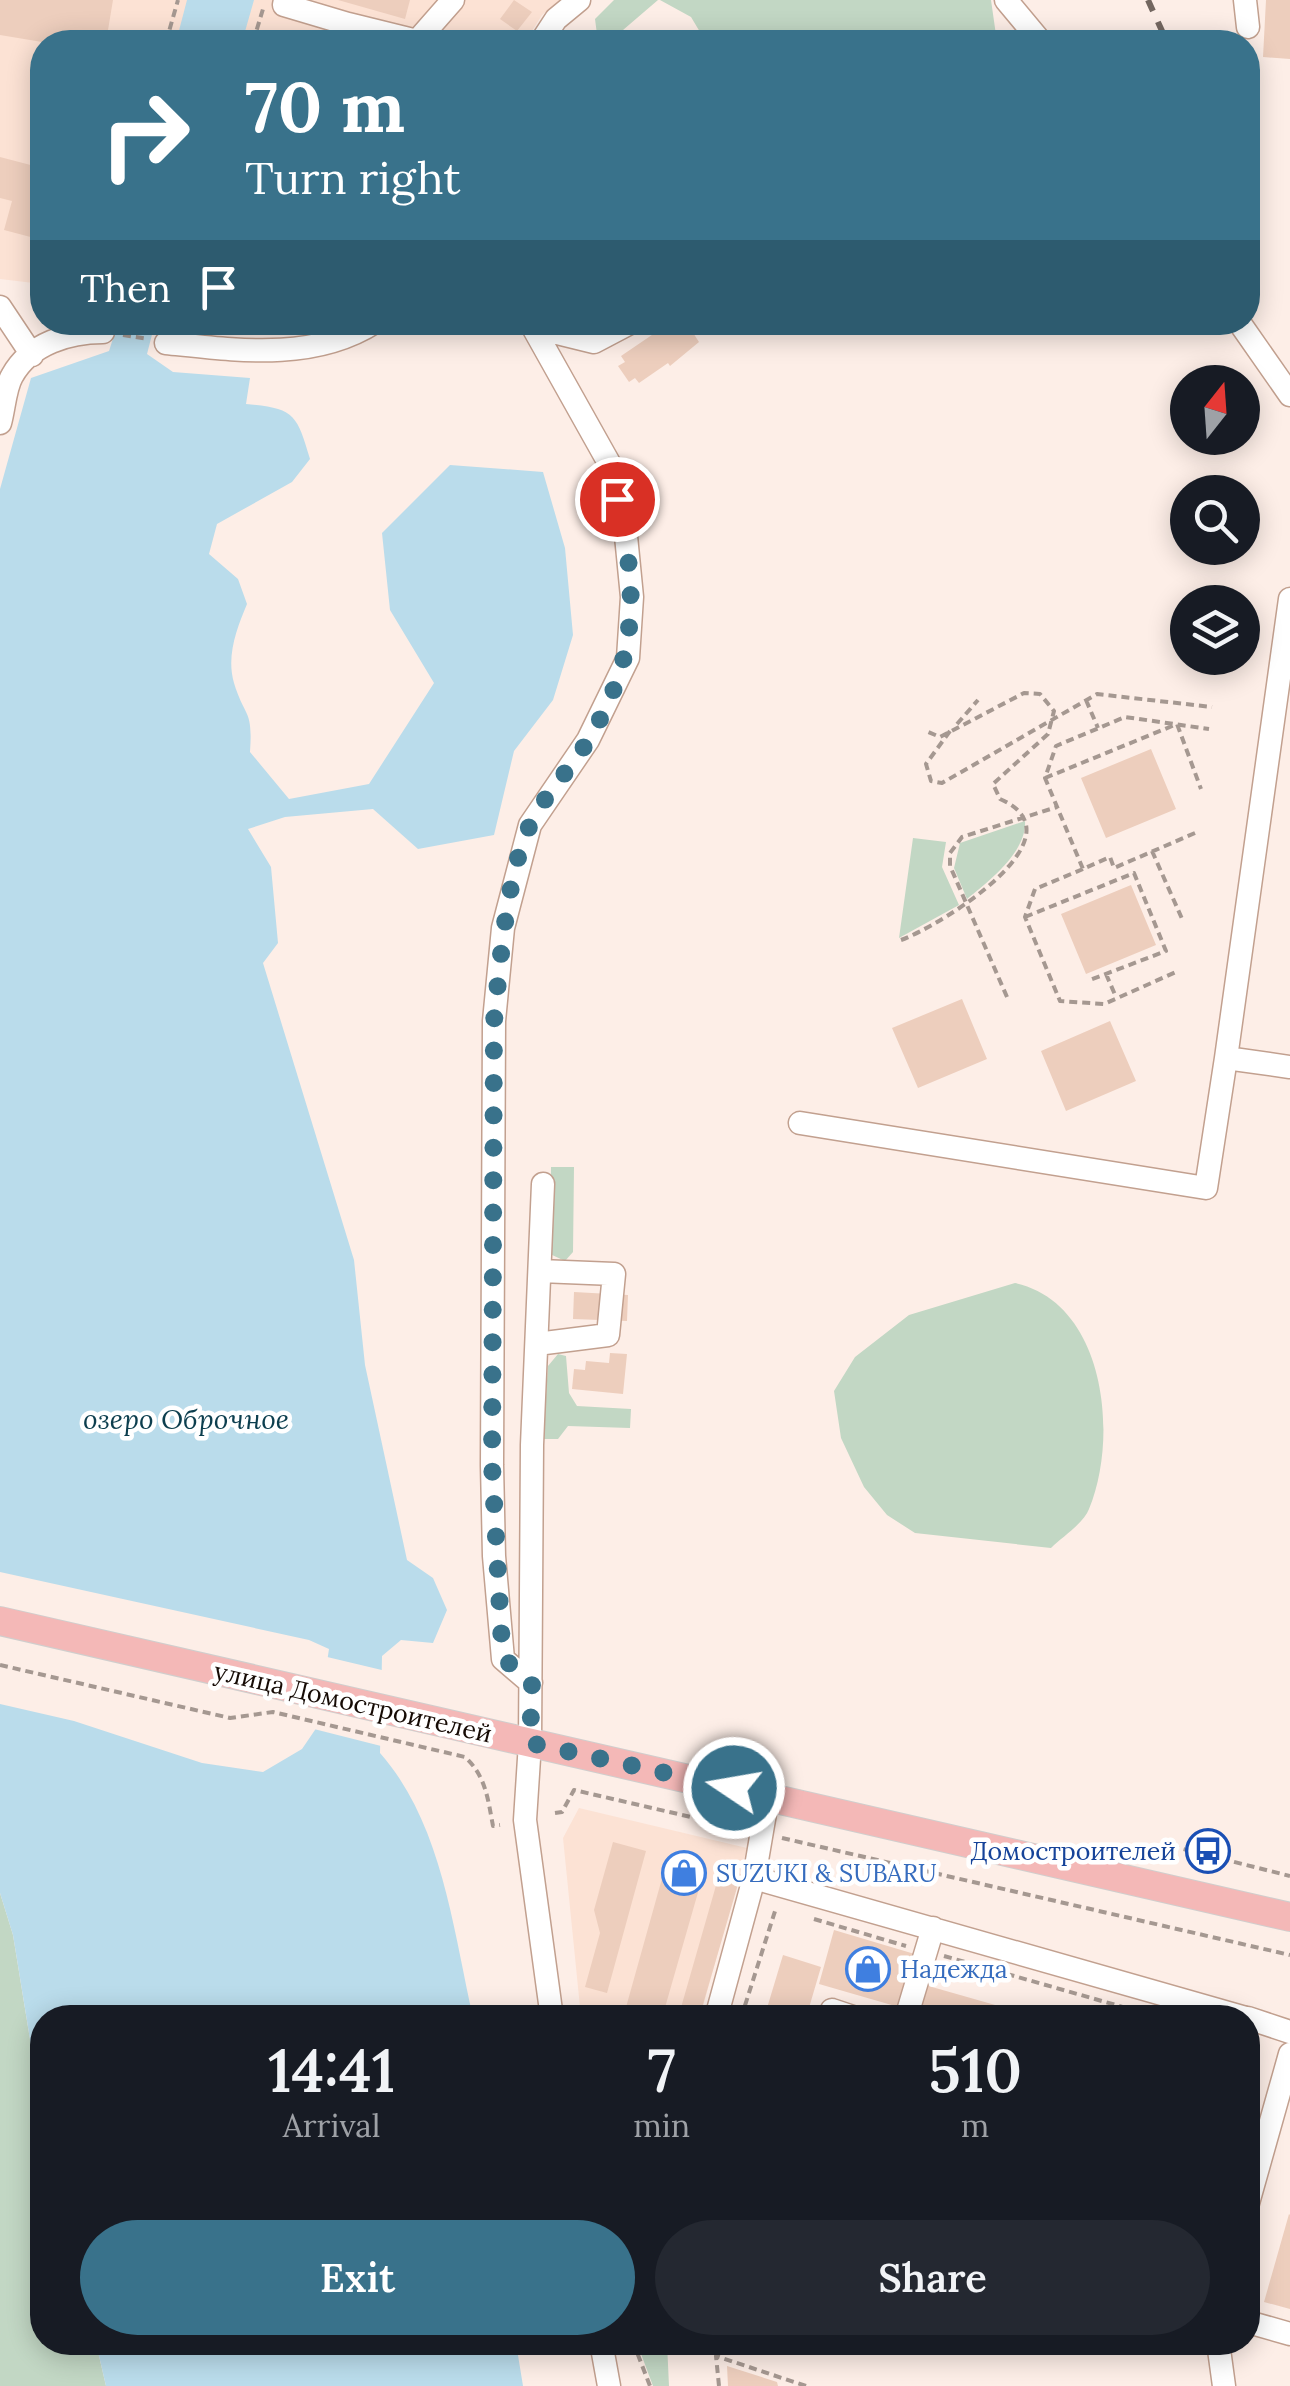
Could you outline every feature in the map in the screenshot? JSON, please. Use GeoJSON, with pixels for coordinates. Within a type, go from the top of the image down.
{"type":"FeatureCollection","features":[{"type":"Feature","properties":{"kind":"main road","name":"улица Домостроителей"},"geometry":{"type":"LineString","coordinates":[[0,1621],[274,1698],[431,1719],[1290,1917]]}},
{"type":"Feature","properties":{"kind":"street"},"geometry":{"type":"LineString","coordinates":[[285,0],[284,5],[339,30]]}},
{"type":"Feature","properties":{"kind":"street"},"geometry":{"type":"LineString","coordinates":[[427,30],[453,0]]}},
{"type":"Feature","properties":{"kind":"street"},"geometry":{"type":"LineString","coordinates":[[549,10],[579,0]]}},
{"type":"Feature","properties":{"kind":"street"},"geometry":{"type":"LineString","coordinates":[[1006,0],[1031,30]]}},
{"type":"Feature","properties":{"kind":"street"},"geometry":{"type":"LineString","coordinates":[[1245,0],[1248,26]]}},
{"type":"Feature","properties":{"kind":"street"},"geometry":{"type":"LineString","coordinates":[[0,308],[32,355]]}},
{"type":"Feature","properties":{"kind":"street"},"geometry":{"type":"LineString","coordinates":[[0,423],[12,376],[32,355],[57,338],[87,335]]}},
{"type":"Feature","properties":{"kind":"street"},"geometry":{"type":"LineString","coordinates":[[162,342],[246,351],[308,348],[342,335]]}},
{"type":"Feature","properties":{"kind":"street"},"geometry":{"type":"LineString","coordinates":[[532,1683],[504,1659],[494,1556],[494,1021],[504,928],[530,826],[588,740],[628,658],[632,597],[626,536],[609,463],[537,335]]}},
{"type":"Feature","properties":{"kind":"street"},"geometry":{"type":"LineString","coordinates":[[568,335],[594,342],[607,335]]}},
{"type":"Feature","properties":{"kind":"street"},"geometry":{"type":"LineString","coordinates":[[1248,335],[1290,395]]}},
{"type":"Feature","properties":{"kind":"street"},"geometry":{"type":"LineString","coordinates":[[800,1123],[1206,1188],[1290,599]]}},
{"type":"Feature","properties":{"kind":"street"},"geometry":{"type":"LineString","coordinates":[[1226,1058],[1290,1067]]}},
{"type":"Feature","properties":{"kind":"street"},"geometry":{"type":"LineString","coordinates":[[543,1184],[532,1683],[524,1820],[550,2005]]}},
{"type":"Feature","properties":{"kind":"street"},"geometry":{"type":"LineString","coordinates":[[537,1344],[608,1336],[614,1274],[540,1272]]}},
{"type":"Feature","properties":{"kind":"street"},"geometry":{"type":"LineString","coordinates":[[720,2005],[754,1878],[768,1796]]}},
{"type":"Feature","properties":{"kind":"street"},"geometry":{"type":"LineString","coordinates":[[754,1878],[1202,2005]]}},
{"type":"Feature","properties":{"kind":"street"},"geometry":{"type":"LineString","coordinates":[[910,2005],[934,1928]]}},
{"type":"Feature","properties":{"kind":"street"},"geometry":{"type":"LineString","coordinates":[[1260,2022],[1290,2032]]}},
{"type":"Feature","properties":{"kind":"street"},"geometry":{"type":"LineString","coordinates":[[1260,2126],[1290,2054]]}},
{"type":"Feature","properties":{"kind":"street"},"geometry":{"type":"LineString","coordinates":[[1260,2325],[1290,2334]]}},
{"type":"Feature","properties":{"kind":"street"},"geometry":{"type":"LineString","coordinates":[[603,2355],[608,2386]]}},
{"type":"Feature","properties":{"kind":"street"},"geometry":{"type":"LineString","coordinates":[[1219,2355],[1222,2385]]}},
{"type":"Feature","properties":{"kind":"path"},"geometry":{"type":"LineString","coordinates":[[169,30],[178,0]]}},
{"type":"Feature","properties":{"kind":"path"},"geometry":{"type":"LineString","coordinates":[[256,30],[265,0]]}},
{"type":"Feature","properties":{"kind":"path"},"geometry":{"type":"LineString","coordinates":[[119,335],[162,342]]}},
{"type":"Feature","properties":{"kind":"path"},"geometry":{"type":"LineString","coordinates":[[901,940],[984,890],[1026,841],[1030,828],[1026,816],[1020,807],[1000,799],[993,784],[1048,734],[1054,718],[1050,701],[1040,694],[1024,693],[940,737],[926,731]]}},
{"type":"Feature","properties":{"kind":"path"},"geometry":{"type":"LineString","coordinates":[[978,700],[926,764],[931,781],[942,783],[1096,694],[1212,707]]}},
{"type":"Feature","properties":{"kind":"path"},"geometry":{"type":"LineString","coordinates":[[1086,700],[1098,728]]}},
{"type":"Feature","properties":{"kind":"path"},"geometry":{"type":"LineString","coordinates":[[1083,868],[1044,778],[1056,746],[1125,716],[1209,729]]}},
{"type":"Feature","properties":{"kind":"path"},"geometry":{"type":"LineString","coordinates":[[1044,778],[1177,724]]}},
{"type":"Feature","properties":{"kind":"path"},"geometry":{"type":"LineString","coordinates":[[1177,724],[1201,789]]}},
{"type":"Feature","properties":{"kind":"path"},"geometry":{"type":"LineString","coordinates":[[1007,997],[950,866],[962,837],[1057,807]]}},
{"type":"Feature","properties":{"kind":"path"},"geometry":{"type":"LineString","coordinates":[[1176,972],[1104,1004],[1060,1001],[1025,917],[1035,889],[1110,856],[1114,868],[1195,833]]}},
{"type":"Feature","properties":{"kind":"path"},"geometry":{"type":"LineString","coordinates":[[1152,851],[1183,921]]}},
{"type":"Feature","properties":{"kind":"path"},"geometry":{"type":"LineString","coordinates":[[1025,917],[1134,873],[1166,951],[1090,980]]}},
{"type":"Feature","properties":{"kind":"path"},"geometry":{"type":"LineString","coordinates":[[1106,974],[1117,998]]}},
{"type":"Feature","properties":{"kind":"path"},"geometry":{"type":"LineString","coordinates":[[0,1664],[230,1718],[274,1698],[416,1748],[466,1758],[478,1768],[493,1826],[500,1825]]}},
{"type":"Feature","properties":{"kind":"path"},"geometry":{"type":"LineString","coordinates":[[555,1814],[562,1812],[574,1790],[1290,1955]]}},
{"type":"Feature","properties":{"kind":"path"},"geometry":{"type":"LineString","coordinates":[[1171,1846],[1290,1876]]}},
{"type":"Feature","properties":{"kind":"path"},"geometry":{"type":"LineString","coordinates":[[638,2355],[650,2386]]}},
{"type":"Feature","properties":{"kind":"path"},"geometry":{"type":"LineString","coordinates":[[719,2386],[716,2356],[806,2386]]}},
{"type":"Feature","properties":{"kind":"shaded area"},"geometry":{"type":"Polygon","coordinates":[[[0,0],[560,0],[542,15],[533,30],[30,30],[30,283],[0,279],[0,0]]]}},
{"type":"Feature","properties":{"kind":"shaded area"},"geometry":{"type":"Polygon","coordinates":[[[579,1808],[747,1848],[703,2005],[580,2005],[563,1838],[579,1808]]]}},
{"type":"Feature","properties":{"kind":"green space"},"geometry":{"type":"Polygon","coordinates":[[[614,0],[658,0],[623,30],[596,30],[595,19],[614,0]]]}},
{"type":"Feature","properties":{"kind":"green space"},"geometry":{"type":"Polygon","coordinates":[[[660,0],[991,0],[995,30],[699,30],[691,17],[660,0]]]}},
{"type":"Feature","properties":{"kind":"green space"},"geometry":{"type":"Polygon","coordinates":[[[1025,821],[1024,833],[1013,855],[967,899],[954,868],[960,843],[1025,821]]]}},
{"type":"Feature","properties":{"kind":"green space"},"geometry":{"type":"Polygon","coordinates":[[[913,838],[946,842],[942,867],[959,905],[899,938],[913,838]]]}},
{"type":"Feature","properties":{"kind":"green space"},"geometry":{"type":"Polygon","coordinates":[[[551,1167],[574,1167],[573,1252],[565,1261],[550,1254],[551,1167]]]}},
{"type":"Feature","properties":{"kind":"green space"},"geometry":{"type":"Polygon","coordinates":[[[1015,1283],[1046,1295],[1069,1317],[1086,1344],[1097,1376],[1103,1446],[1089,1509],[1078,1525],[1051,1548],[915,1533],[887,1515],[864,1487],[841,1438],[834,1391],[855,1357],[909,1315],[1015,1283]]]}},
{"type":"Feature","properties":{"kind":"green space"},"geometry":{"type":"Polygon","coordinates":[[[558,1354],[566,1356],[569,1393],[577,1406],[631,1409],[630,1428],[568,1426],[558,1439],[543,1439],[548,1366],[558,1354]]]}},
{"type":"Feature","properties":{"kind":"green space"},"geometry":{"type":"Polygon","coordinates":[[[0,1893],[13,1935],[30,2039],[30,2355],[99,2355],[106,2386],[0,2386],[0,1893]]]}},
{"type":"Feature","properties":{"kind":"green space"},"geometry":{"type":"Polygon","coordinates":[[[641,2355],[668,2355],[669,2386],[653,2386],[641,2355]]]}},
{"type":"Feature","properties":{"kind":"water"},"geometry":{"type":"Polygon","coordinates":[[[187,0],[254,0],[245,30],[179,30],[187,0]]]}},
{"type":"Feature","properties":{"kind":"water","name":"озеро Оброчное"},"geometry":{"type":"Polygon","coordinates":[[[114,335],[152,335],[147,354],[173,372],[250,378],[246,404],[284,411],[301,432],[310,459],[292,482],[217,524],[209,554],[238,579],[247,604],[236,632],[231,663],[234,683],[249,720],[250,752],[289,799],[369,784],[434,683],[390,610],[382,533],[450,465],[543,472],[565,548],[573,635],[553,700],[514,751],[494,835],[418,849],[373,809],[285,817],[248,829],[271,867],[278,943],[263,963],[354,1260],[365,1365],[407,1560],[433,1578],[447,1610],[433,1643],[401,1640],[382,1656],[380,1753],[418,1811],[431,1844],[470,2005],[30,2005],[30,2039],[13,1935],[0,1893],[0,1704],[74,1721],[202,1763],[263,1772],[302,1749],[317,1727],[329,1649],[309,1640],[0,1572],[0,489],[31,378],[109,351],[114,335]]]}},
{"type":"Feature","properties":{"kind":"water"},"geometry":{"type":"Polygon","coordinates":[[[99,2355],[518,2355],[523,2386],[106,2386],[99,2355]]]}},
{"type":"Feature","properties":{"kind":"pier"},"geometry":{"type":"Polygon","coordinates":[[[323,1656],[386,1671],[385,1747],[310,1728],[323,1656]]]}},
{"type":"Feature","properties":{"kind":"building"},"geometry":{"type":"Polygon","coordinates":[[[0,0],[113,0],[108,30],[30,30],[30,40],[0,35],[0,0]]]}},
{"type":"Feature","properties":{"kind":"building"},"geometry":{"type":"Polygon","coordinates":[[[338,0],[410,0],[405,19],[338,0]]]}},
{"type":"Feature","properties":{"kind":"building"},"geometry":{"type":"Polygon","coordinates":[[[514,0],[532,12],[518,30],[500,19],[514,0]]]}},
{"type":"Feature","properties":{"kind":"building"},"geometry":{"type":"Polygon","coordinates":[[[1266,0],[1290,0],[1290,59],[1263,57],[1266,0]]]}},
{"type":"Feature","properties":{"kind":"building"},"geometry":{"type":"Polygon","coordinates":[[[0,157],[30,165],[30,237],[4,230],[12,201],[0,198],[0,157]]]}},
{"type":"Feature","properties":{"kind":"building"},"geometry":{"type":"Polygon","coordinates":[[[652,335],[694,335],[699,342],[670,366],[668,363],[639,383],[635,378],[629,382],[618,366],[625,362],[621,356],[652,335]]]}},
{"type":"Feature","properties":{"kind":"building"},"geometry":{"type":"Polygon","coordinates":[[[1151,749],[1176,809],[1106,838],[1081,778],[1151,749]]]}},
{"type":"Feature","properties":{"kind":"building"},"geometry":{"type":"Polygon","coordinates":[[[1131,885],[1156,945],[1086,974],[1061,914],[1131,885]]]}},
{"type":"Feature","properties":{"kind":"building"},"geometry":{"type":"Polygon","coordinates":[[[962,999],[987,1059],[918,1088],[892,1028],[962,999]]]}},
{"type":"Feature","properties":{"kind":"building"},"geometry":{"type":"Polygon","coordinates":[[[1110,1021],[1136,1081],[1066,1111],[1041,1051],[1110,1021]]]}},
{"type":"Feature","properties":{"kind":"building"},"geometry":{"type":"Polygon","coordinates":[[[574,1292],[628,1295],[627,1321],[573,1319],[574,1292]]]}},
{"type":"Feature","properties":{"kind":"building"},"geometry":{"type":"Polygon","coordinates":[[[610,1353],[627,1354],[623,1394],[572,1389],[574,1369],[585,1370],[586,1361],[609,1363],[610,1353]]]}},
{"type":"Feature","properties":{"kind":"building"},"geometry":{"type":"Polygon","coordinates":[[[613,1842],[646,1851],[607,1993],[585,1987],[600,1933],[594,1910],[613,1842]]]}},
{"type":"Feature","properties":{"kind":"building"},"geometry":{"type":"Polygon","coordinates":[[[668,1857],[705,1868],[666,2005],[627,2005],[668,1857]]]}},
{"type":"Feature","properties":{"kind":"building"},"geometry":{"type":"Polygon","coordinates":[[[721,1868],[741,1874],[703,2005],[682,2005],[721,1868]]]}},
{"type":"Feature","properties":{"kind":"building","name":"Надежда"},"geometry":{"type":"Polygon","coordinates":[[[834,1930],[918,1955],[903,2005],[819,1984],[834,1930]]]}},
{"type":"Feature","properties":{"kind":"building"},"geometry":{"type":"Polygon","coordinates":[[[783,1955],[821,1967],[810,2005],[768,2005],[783,1955]]]}},
{"type":"Feature","properties":{"kind":"building"},"geometry":{"type":"Polygon","coordinates":[[[925,1985],[995,2005],[919,2005],[925,1985]]]}},
{"type":"Feature","properties":{"kind":"building"},"geometry":{"type":"Polygon","coordinates":[[[1290,2215],[1290,2309],[1264,2302],[1290,2215]]]}},
{"type":"Feature","properties":{"kind":"building"},"geometry":{"type":"Polygon","coordinates":[[[727,2366],[777,2382],[778,2386],[728,2386],[727,2366]]]}},
{"type":"Feature","properties":{"kind":"railway"},"geometry":{"type":"LineString","coordinates":[[1148,0],[1162,30]]}},
{"type":"Feature","properties":{"kind":"place","name":"Домостроителей"},"geometry":{"type":"Point","coordinates":[1208,1851]}},
{"type":"Feature","properties":{"kind":"place","name":"SUZUKI & SUBARU"},"geometry":{"type":"Point","coordinates":[684,1873]}},
{"type":"Feature","properties":{"kind":"place","name":"Надежда"},"geometry":{"type":"Point","coordinates":[868,1969]}},
{"type":"Feature","properties":{"kind":"route"},"geometry":{"type":"LineString","coordinates":[[617,499],[626,536],[632,597],[628,658],[588,740],[530,826],[500,959],[494,1021],[497,1207],[492,1465],[494,1556],[502,1646],[504,1659],[532,1683],[530,1743],[734,1788]]}}]}
